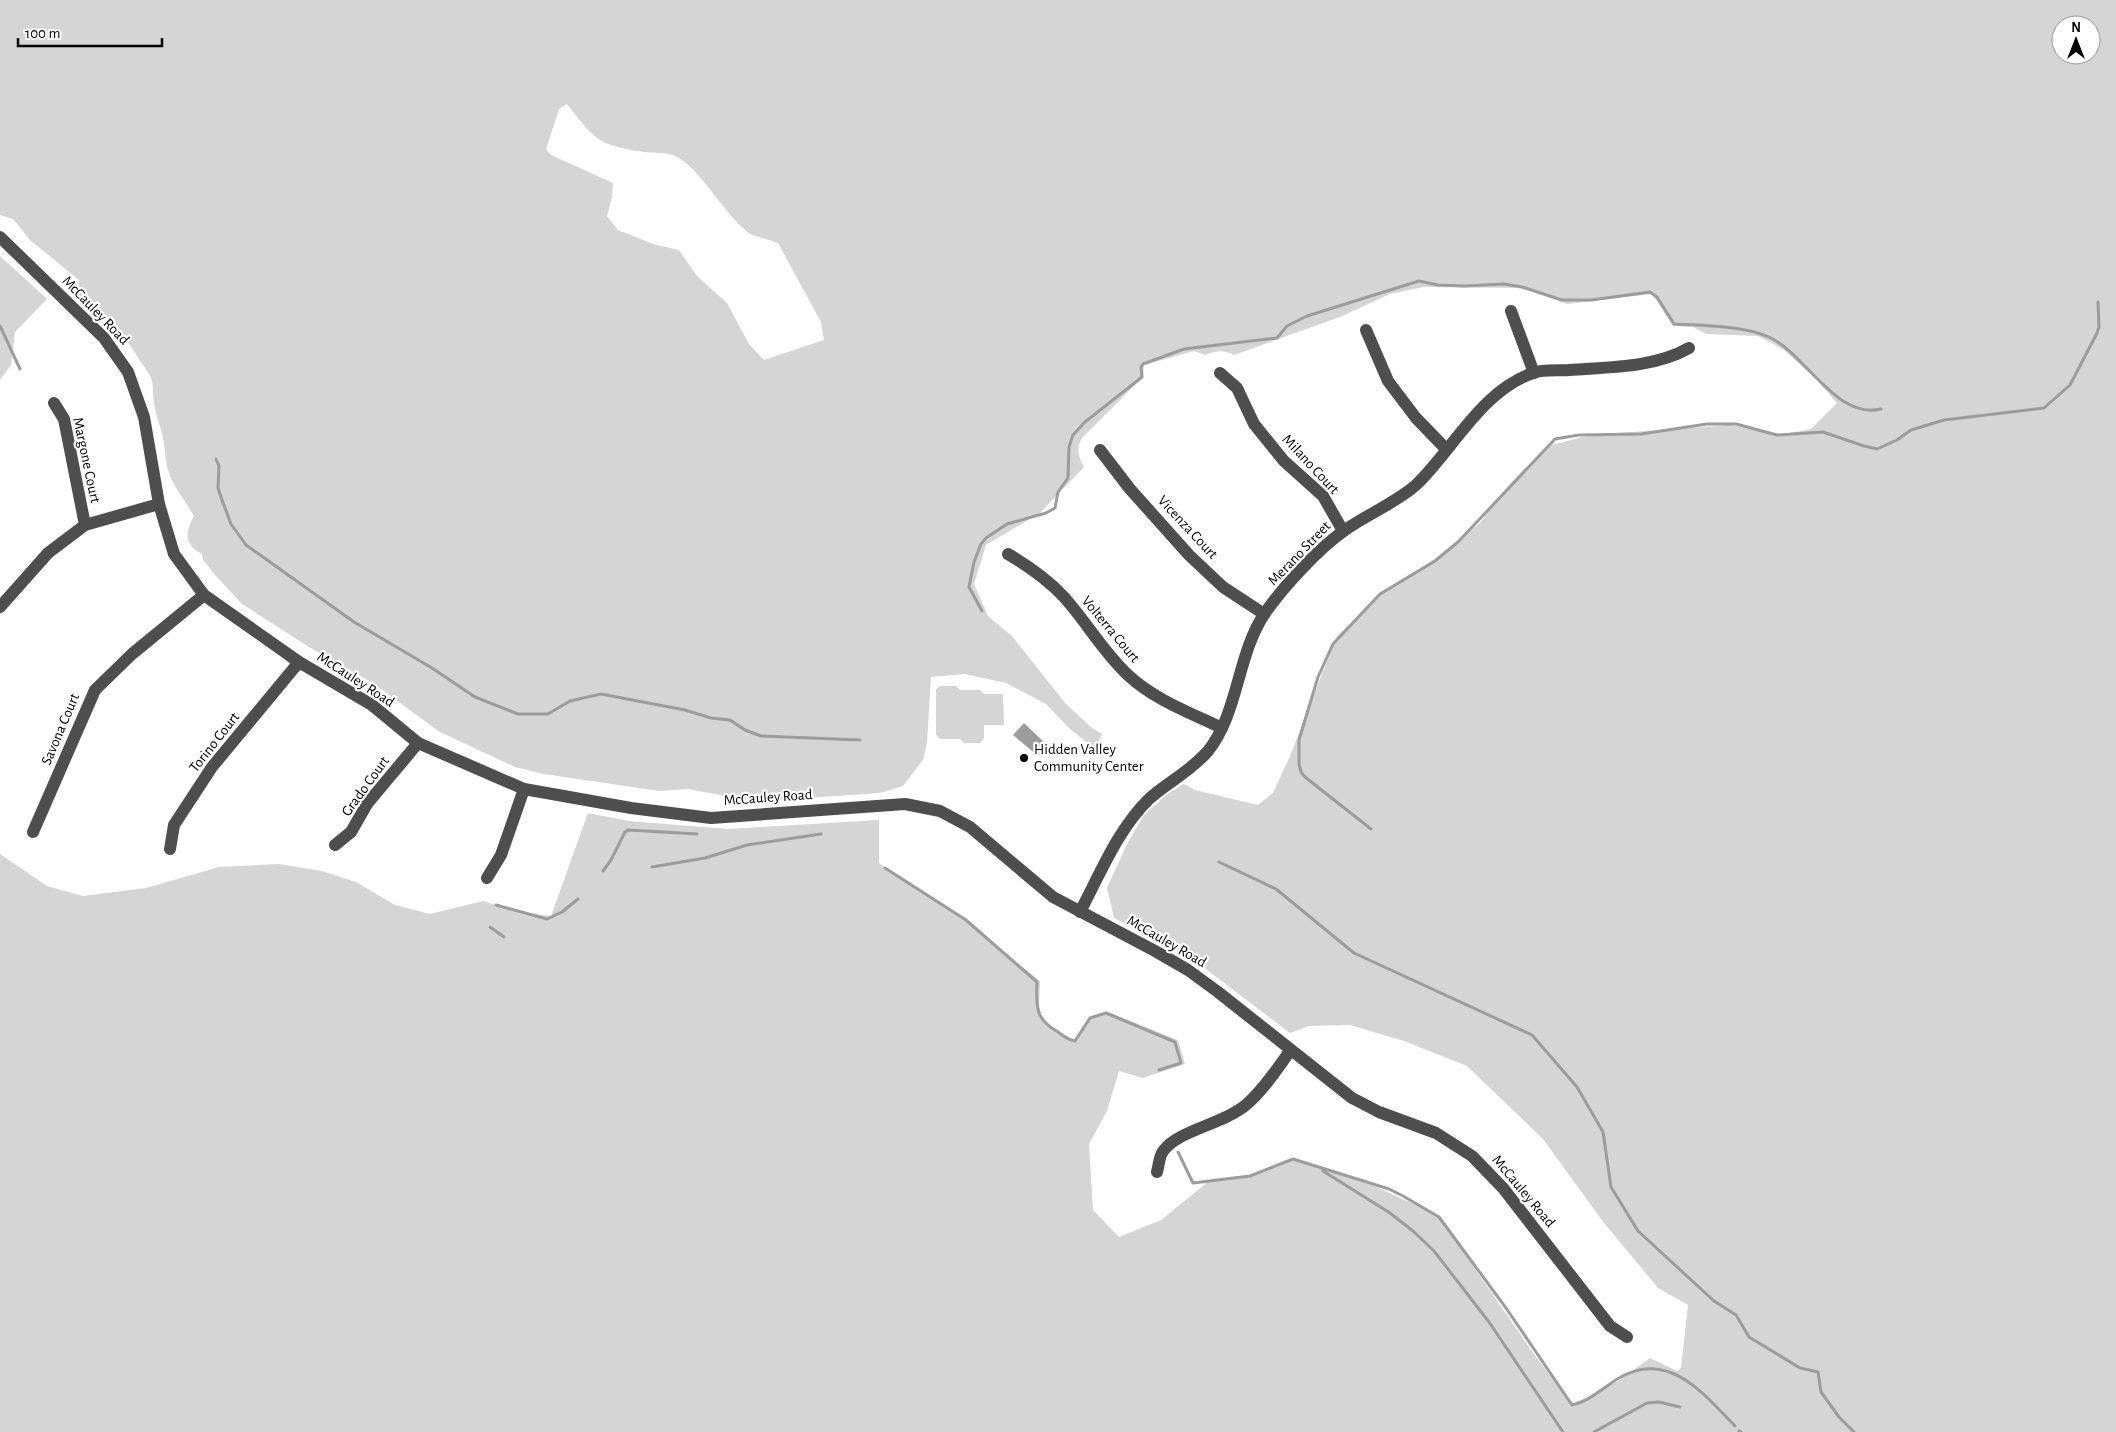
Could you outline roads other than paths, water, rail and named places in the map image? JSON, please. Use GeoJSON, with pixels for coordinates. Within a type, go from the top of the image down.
{"type":"FeatureCollection","features":[{"type":"Feature","properties":{"kind":"street","name":"McCauley Road"},"geometry":{"type":"LineString","coordinates":[[0,237],[104,338],[128,372],[144,417],[159,504],[174,554],[204,595],[299,662],[372,705],[418,743],[524,789],[631,808],[711,818],[887,805],[923,806],[940,811],[970,827],[1053,897],[1155,950],[1188,970],[1352,1098],[1379,1112],[1436,1133],[1472,1156],[1504,1188],[1610,1326],[1627,1337]]}},
{"type":"Feature","properties":{"kind":"street"},"geometry":{"type":"LineString","coordinates":[[1511,311],[1534,373]]}},
{"type":"Feature","properties":{"kind":"street"},"geometry":{"type":"LineString","coordinates":[[1366,330],[1388,381],[1416,418],[1446,449]]}},
{"type":"Feature","properties":{"kind":"street","name":"Merano Street"},"geometry":{"type":"LineString","coordinates":[[1080,912],[1122,834],[1149,799],[1186,773],[1207,752],[1222,728],[1248,649],[1264,614],[1310,560],[1343,531],[1418,484],[1446,449],[1490,401],[1502,391],[1534,373],[1623,366],[1675,356],[1690,348]]}},
{"type":"Feature","properties":{"kind":"street","name":"Milano Court"},"geometry":{"type":"LineString","coordinates":[[1220,373],[1237,388],[1254,424],[1284,461],[1323,496],[1343,531]]}},
{"type":"Feature","properties":{"kind":"street","name":"Margone Court"},"geometry":{"type":"LineString","coordinates":[[54,403],[64,419],[85,525]]}},
{"type":"Feature","properties":{"kind":"street","name":"Vicenza Court"},"geometry":{"type":"LineString","coordinates":[[1100,450],[1130,489],[1189,555],[1222,587],[1264,614]]}},
{"type":"Feature","properties":{"kind":"street"},"geometry":{"type":"LineString","coordinates":[[0,607],[48,553],[85,525],[159,504]]}},
{"type":"Feature","properties":{"kind":"street","name":"Volterra Court"},"geometry":{"type":"LineString","coordinates":[[1008,554],[1033,569],[1062,596],[1105,649],[1130,676],[1165,701],[1222,728]]}},
{"type":"Feature","properties":{"kind":"street","name":"Savona Court"},"geometry":{"type":"LineString","coordinates":[[34,832],[95,690],[132,654],[204,595]]}},
{"type":"Feature","properties":{"kind":"street","name":"Torino Court"},"geometry":{"type":"LineString","coordinates":[[170,849],[174,826],[212,767],[299,662]]}},
{"type":"Feature","properties":{"kind":"street","name":"Grado Court"},"geometry":{"type":"LineString","coordinates":[[335,845],[351,832],[368,804],[418,743]]}},
{"type":"Feature","properties":{"kind":"street"},"geometry":{"type":"LineString","coordinates":[[487,878],[501,854],[524,789]]}},
{"type":"Feature","properties":{"kind":"street"},"geometry":{"type":"LineString","coordinates":[[1157,1172],[1162,1152],[1171,1143],[1228,1118],[1247,1104],[1262,1089],[1290,1051]]}},
{"type":"Feature","properties":{"kind":"waterway"},"geometry":{"type":"LineString","coordinates":[[982,611],[969,587],[974,562],[981,544],[986,538],[1007,524],[1046,513],[1055,508],[1058,492],[1068,478],[1069,447],[1073,435],[1085,422],[1142,377],[1141,367],[1143,364],[1184,349],[1277,338],[1287,326],[1307,316],[1419,281],[1438,285],[1465,286],[1504,284],[1522,287],[1562,300],[1591,300],[1650,292],[1657,297],[1674,324],[1735,328],[1769,337],[1783,345],[1836,396],[1850,405],[1865,410],[1881,409]]}},
{"type":"Feature","properties":{"kind":"waterway"},"geometry":{"type":"LineString","coordinates":[[1371,829],[1305,777],[1301,772],[1299,764],[1299,740],[1318,677],[1333,644],[1380,594],[1435,561],[1458,542],[1555,439],[1579,435],[1641,434],[1707,424],[1736,424],[1777,435],[1823,432],[1877,449],[1897,440],[1911,430],[1944,420],[2044,408],[2070,385],[2097,333],[2099,327],[2098,302]]}},
{"type":"Feature","properties":{"kind":"waterway"},"geometry":{"type":"LineString","coordinates":[[0,326],[20,369]]}},
{"type":"Feature","properties":{"kind":"waterway"},"geometry":{"type":"LineString","coordinates":[[216,459],[219,466],[218,488],[222,500],[231,524],[246,545],[354,622],[432,668],[475,697],[518,714],[548,714],[570,701],[601,694],[685,710],[711,718],[730,720],[745,730],[761,736],[860,740]]}},
{"type":"Feature","properties":{"kind":"waterway"},"geometry":{"type":"LineString","coordinates":[[603,871],[611,860],[625,832],[628,830],[697,834]]}},
{"type":"Feature","properties":{"kind":"waterway"},"geometry":{"type":"LineString","coordinates":[[652,867],[705,858],[747,845],[821,834]]}},
{"type":"Feature","properties":{"kind":"waterway"},"geometry":{"type":"LineString","coordinates":[[1219,862],[1276,889],[1354,953],[1532,1035],[1577,1087],[1603,1132],[1611,1187],[1638,1231],[1714,1301],[1736,1315],[1749,1337],[1800,1368],[1818,1372],[1821,1392],[1839,1417],[1854,1432]]}},
{"type":"Feature","properties":{"kind":"waterway"},"geometry":{"type":"LineString","coordinates":[[885,868],[966,920],[1037,982],[1038,1012],[1050,1027],[1066,1038],[1075,1041],[1090,1018],[1106,1013],[1175,1042],[1181,1063],[1159,1070]]}},
{"type":"Feature","properties":{"kind":"waterway"},"geometry":{"type":"LineString","coordinates":[[496,905],[547,919],[562,912],[578,899]]}},
{"type":"Feature","properties":{"kind":"waterway"},"geometry":{"type":"LineString","coordinates":[[490,927],[504,937]]}},
{"type":"Feature","properties":{"kind":"waterway"},"geometry":{"type":"LineString","coordinates":[[1178,1152],[1193,1183],[1250,1176],[1293,1159],[1389,1189],[1439,1217],[1506,1308],[1572,1405],[1591,1397],[1619,1378],[1637,1370],[1653,1369],[1669,1372],[1683,1379],[1710,1400],[1735,1426]]}},
{"type":"Feature","properties":{"kind":"waterway"},"geometry":{"type":"LineString","coordinates":[[1323,1171],[1390,1213],[1434,1251],[1489,1322],[1563,1432]]}},
{"type":"Feature","properties":{"kind":"waterway"},"geometry":{"type":"LineString","coordinates":[[1594,1432],[1647,1403],[1659,1402],[1680,1407]]}},
{"type":"Feature","properties":{"kind":"place","name":"Hidden Valley Community Center"},"geometry":{"type":"Point","coordinates":[1024,758]}}]}
